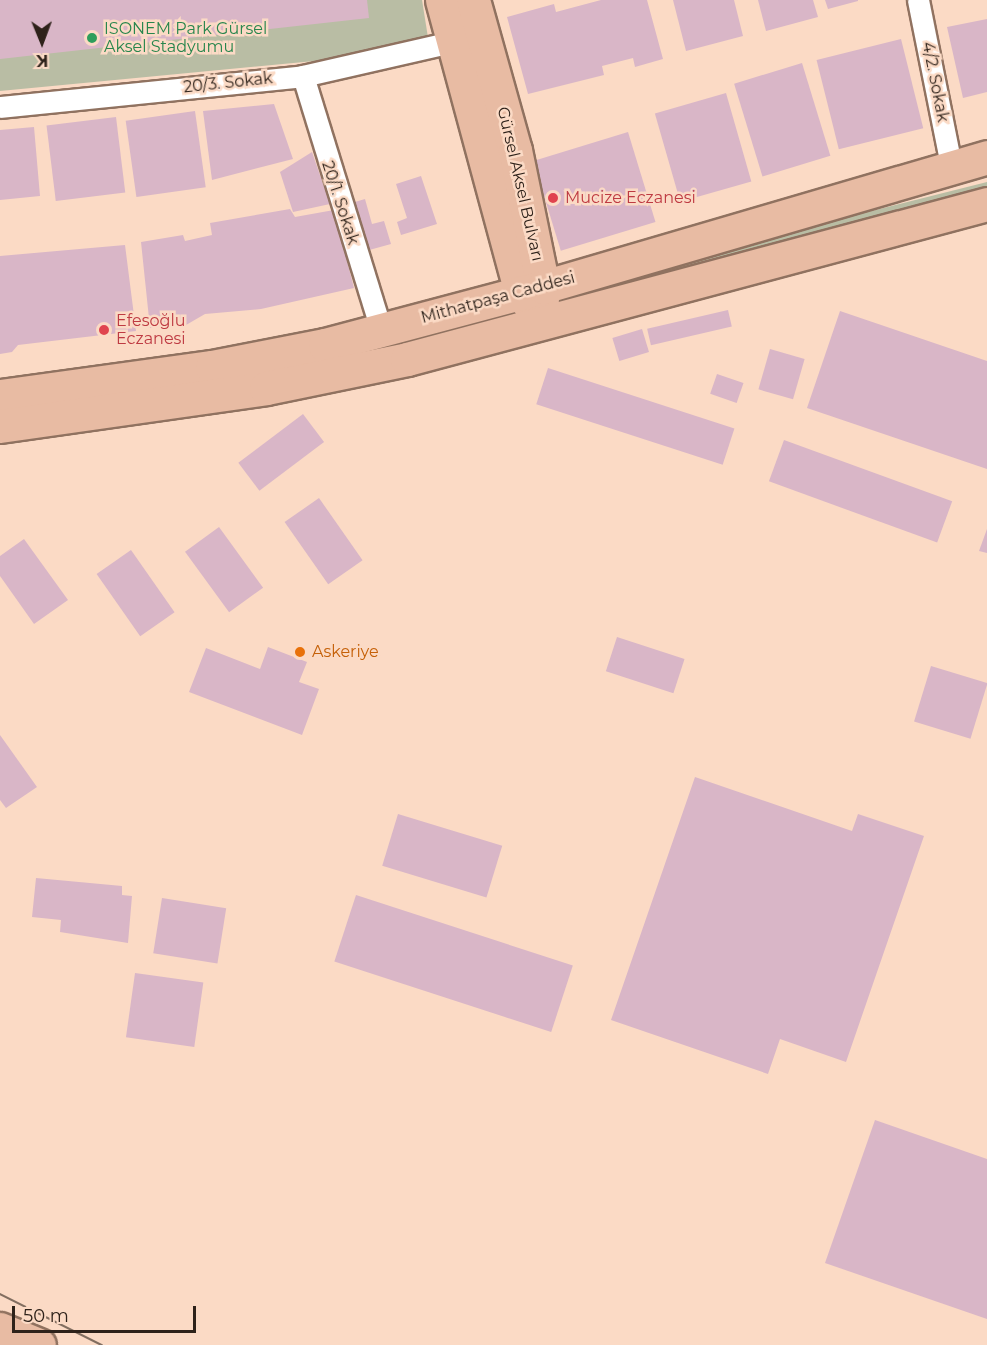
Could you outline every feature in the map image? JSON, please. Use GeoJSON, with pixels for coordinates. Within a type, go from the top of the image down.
{"type":"FeatureCollection","features":[{"type":"Feature","properties":{"kind":"main road","name":"Gürsel Aksel Bulvarı"},"geometry":{"type":"LineString","coordinates":[[442,0],[452,42],[532,290],[540,322]]}},
{"type":"Feature","properties":{"kind":"main road","name":"Gürsel Aksel Bulvarı"},"geometry":{"type":"LineString","coordinates":[[472,0],[515,150],[532,290]]}},
{"type":"Feature","properties":{"kind":"main road"},"geometry":{"type":"LineString","coordinates":[[452,42],[472,0]]}},
{"type":"Feature","properties":{"kind":"main road","name":"Mithatpaşa Caddesi"},"geometry":{"type":"LineString","coordinates":[[0,396],[212,367],[381,330],[532,290],[951,165],[987,157]]}},
{"type":"Feature","properties":{"kind":"main road","name":"Mithatpaşa Caddesi"},"geometry":{"type":"LineString","coordinates":[[0,426],[266,388],[407,359],[987,204]]}},
{"type":"Feature","properties":{"kind":"main road"},"geometry":{"type":"LineString","coordinates":[[0,1329],[39,1345]]}},
{"type":"Feature","properties":{"kind":"street","name":"4/2. Sokak"},"geometry":{"type":"LineString","coordinates":[[918,0],[951,165]]}},
{"type":"Feature","properties":{"kind":"street","name":"20/3. Sokak"},"geometry":{"type":"LineString","coordinates":[[0,107],[303,76],[452,42]]}},
{"type":"Feature","properties":{"kind":"street","name":"20/1. Sokak"},"geometry":{"type":"LineString","coordinates":[[303,76],[381,330]]}},
{"type":"Feature","properties":{"kind":"green space"},"geometry":{"type":"Polygon","coordinates":[[[0,0],[422,0],[430,50],[0,91],[0,0]]]}},
{"type":"Feature","properties":{"kind":"green space"},"geometry":{"type":"Polygon","coordinates":[[[987,182],[987,197],[570,305],[561,289],[987,182]]]}},
{"type":"Feature","properties":{"kind":"building","name":"ISONEM Park Gürsel Aksel Stadyumu"},"geometry":{"type":"Polygon","coordinates":[[[0,0],[367,0],[369,18],[0,59],[0,0]]]}},
{"type":"Feature","properties":{"kind":"building"},"geometry":{"type":"Polygon","coordinates":[[[601,0],[647,0],[663,59],[635,67],[633,58],[602,66],[604,75],[528,94],[507,17],[554,4],[556,12],[601,0]]]}},
{"type":"Feature","properties":{"kind":"building"},"geometry":{"type":"Polygon","coordinates":[[[673,0],[734,0],[743,36],[686,51],[673,0]]]}},
{"type":"Feature","properties":{"kind":"building"},"geometry":{"type":"Polygon","coordinates":[[[758,0],[813,0],[818,17],[766,31],[758,0]]]}},
{"type":"Feature","properties":{"kind":"building"},"geometry":{"type":"Polygon","coordinates":[[[825,0],[858,0],[858,1],[828,9],[825,0]]]}},
{"type":"Feature","properties":{"kind":"building"},"geometry":{"type":"Polygon","coordinates":[[[987,19],[987,92],[963,98],[947,27],[987,19]]]}},
{"type":"Feature","properties":{"kind":"building"},"geometry":{"type":"Polygon","coordinates":[[[901,39],[923,128],[839,149],[817,60],[901,39]]]}},
{"type":"Feature","properties":{"kind":"building"},"geometry":{"type":"Polygon","coordinates":[[[802,63],[830,156],[762,177],[734,84],[802,63]]]}},
{"type":"Feature","properties":{"kind":"building"},"geometry":{"type":"Polygon","coordinates":[[[726,93],[751,181],[680,202],[655,113],[726,93]]]}},
{"type":"Feature","properties":{"kind":"building"},"geometry":{"type":"Polygon","coordinates":[[[274,104],[293,159],[212,180],[203,111],[274,104]]]}},
{"type":"Feature","properties":{"kind":"building"},"geometry":{"type":"Polygon","coordinates":[[[195,111],[206,187],[136,197],[126,121],[195,111]]]}},
{"type":"Feature","properties":{"kind":"building"},"geometry":{"type":"Polygon","coordinates":[[[116,117],[125,192],[56,201],[47,126],[116,117]]]}},
{"type":"Feature","properties":{"kind":"building"},"geometry":{"type":"Polygon","coordinates":[[[34,127],[40,196],[0,200],[0,130],[34,127]]]}},
{"type":"Feature","properties":{"kind":"building"},"geometry":{"type":"Polygon","coordinates":[[[628,132],[655,222],[561,251],[533,161],[628,132]]]}},
{"type":"Feature","properties":{"kind":"building"},"geometry":{"type":"Polygon","coordinates":[[[312,152],[330,204],[293,212],[280,172],[312,152]]]}},
{"type":"Feature","properties":{"kind":"building"},"geometry":{"type":"Polygon","coordinates":[[[421,176],[437,224],[401,235],[397,222],[407,218],[396,184],[421,176]]]}},
{"type":"Feature","properties":{"kind":"building"},"geometry":{"type":"Polygon","coordinates":[[[365,199],[372,224],[384,221],[391,244],[362,252],[348,204],[365,199]]]}},
{"type":"Feature","properties":{"kind":"building"},"geometry":{"type":"Polygon","coordinates":[[[290,209],[295,217],[334,210],[354,288],[261,309],[205,314],[186,325],[150,328],[141,242],[183,235],[185,241],[212,235],[210,223],[290,209]]]}},
{"type":"Feature","properties":{"kind":"building"},"geometry":{"type":"Polygon","coordinates":[[[125,245],[136,331],[18,345],[12,352],[0,354],[0,256],[125,245]]]}},
{"type":"Feature","properties":{"kind":"building"},"geometry":{"type":"Polygon","coordinates":[[[728,310],[732,327],[651,345],[647,329],[728,310]]]}},
{"type":"Feature","properties":{"kind":"building"},"geometry":{"type":"Polygon","coordinates":[[[840,311],[987,361],[987,469],[807,408],[840,311]]]}},
{"type":"Feature","properties":{"kind":"building"},"geometry":{"type":"Polygon","coordinates":[[[642,329],[649,352],[619,361],[612,338],[642,329]]]}},
{"type":"Feature","properties":{"kind":"building"},"geometry":{"type":"Polygon","coordinates":[[[770,349],[805,359],[793,399],[758,389],[770,349]]]}},
{"type":"Feature","properties":{"kind":"building"},"geometry":{"type":"Polygon","coordinates":[[[548,368],[734,429],[723,465],[536,404],[548,368]]]}},
{"type":"Feature","properties":{"kind":"building"},"geometry":{"type":"Polygon","coordinates":[[[717,374],[743,383],[737,403],[710,394],[717,374]]]}},
{"type":"Feature","properties":{"kind":"building"},"geometry":{"type":"Polygon","coordinates":[[[303,414],[324,442],[259,491],[238,463],[303,414]]]}},
{"type":"Feature","properties":{"kind":"building"},"geometry":{"type":"Polygon","coordinates":[[[784,440],[952,501],[937,543],[769,481],[784,440]]]}},
{"type":"Feature","properties":{"kind":"building"},"geometry":{"type":"Polygon","coordinates":[[[319,498],[363,560],[328,584],[285,522],[319,498]]]}},
{"type":"Feature","properties":{"kind":"building"},"geometry":{"type":"Polygon","coordinates":[[[219,527],[263,588],[229,612],[185,552],[219,527]]]}},
{"type":"Feature","properties":{"kind":"building"},"geometry":{"type":"Polygon","coordinates":[[[987,529],[987,553],[979,551],[987,529]]]}},
{"type":"Feature","properties":{"kind":"building"},"geometry":{"type":"Polygon","coordinates":[[[24,539],[68,600],[34,624],[0,576],[0,556],[24,539]]]}},
{"type":"Feature","properties":{"kind":"building"},"geometry":{"type":"Polygon","coordinates":[[[131,550],[175,612],[140,636],[97,574],[131,550]]]}},
{"type":"Feature","properties":{"kind":"building"},"geometry":{"type":"Polygon","coordinates":[[[617,637],[685,659],[673,693],[606,671],[617,637]]]}},
{"type":"Feature","properties":{"kind":"building"},"geometry":{"type":"Polygon","coordinates":[[[268,647],[307,662],[299,682],[319,689],[302,735],[189,692],[206,648],[260,669],[268,647]]]}},
{"type":"Feature","properties":{"kind":"building"},"geometry":{"type":"Polygon","coordinates":[[[931,666],[987,683],[970,739],[914,721],[931,666]]]}},
{"type":"Feature","properties":{"kind":"building"},"geometry":{"type":"Polygon","coordinates":[[[0,735],[37,787],[6,808],[0,800],[0,735]]]}},
{"type":"Feature","properties":{"kind":"building"},"geometry":{"type":"Polygon","coordinates":[[[695,777],[852,831],[858,814],[924,836],[846,1062],[780,1039],[768,1074],[611,1020],[695,777]]]}},
{"type":"Feature","properties":{"kind":"building"},"geometry":{"type":"Polygon","coordinates":[[[398,814],[502,846],[486,898],[382,866],[398,814]]]}},
{"type":"Feature","properties":{"kind":"building"},"geometry":{"type":"Polygon","coordinates":[[[36,878],[122,886],[122,895],[132,896],[128,943],[60,932],[61,920],[32,917],[36,878]]]}},
{"type":"Feature","properties":{"kind":"building"},"geometry":{"type":"Polygon","coordinates":[[[356,895],[573,965],[551,1032],[334,962],[356,895]]]}},
{"type":"Feature","properties":{"kind":"building"},"geometry":{"type":"Polygon","coordinates":[[[162,898],[226,908],[217,963],[153,953],[162,898]]]}},
{"type":"Feature","properties":{"kind":"building"},"geometry":{"type":"Polygon","coordinates":[[[135,973],[203,983],[194,1047],[126,1037],[135,973]]]}},
{"type":"Feature","properties":{"kind":"building"},"geometry":{"type":"Polygon","coordinates":[[[875,1120],[987,1159],[987,1319],[825,1263],[875,1120]]]}},
{"type":"Feature","properties":{"kind":"tram line"},"geometry":{"type":"LineString","coordinates":[[0,1294],[102,1345]]}},
{"type":"Feature","properties":{"kind":"place","name":"ISONEM Park Gürsel Aksel Stadyumu"},"geometry":{"type":"Point","coordinates":[92,38]}},
{"type":"Feature","properties":{"kind":"place","name":"Mucize Eczanesi"},"geometry":{"type":"Point","coordinates":[553,198]}},
{"type":"Feature","properties":{"kind":"place","name":"Efesoğlu Eczanesi"},"geometry":{"type":"Point","coordinates":[104,330]}},
{"type":"Feature","properties":{"kind":"place","name":"Askeriye"},"geometry":{"type":"Point","coordinates":[300,652]}}]}
